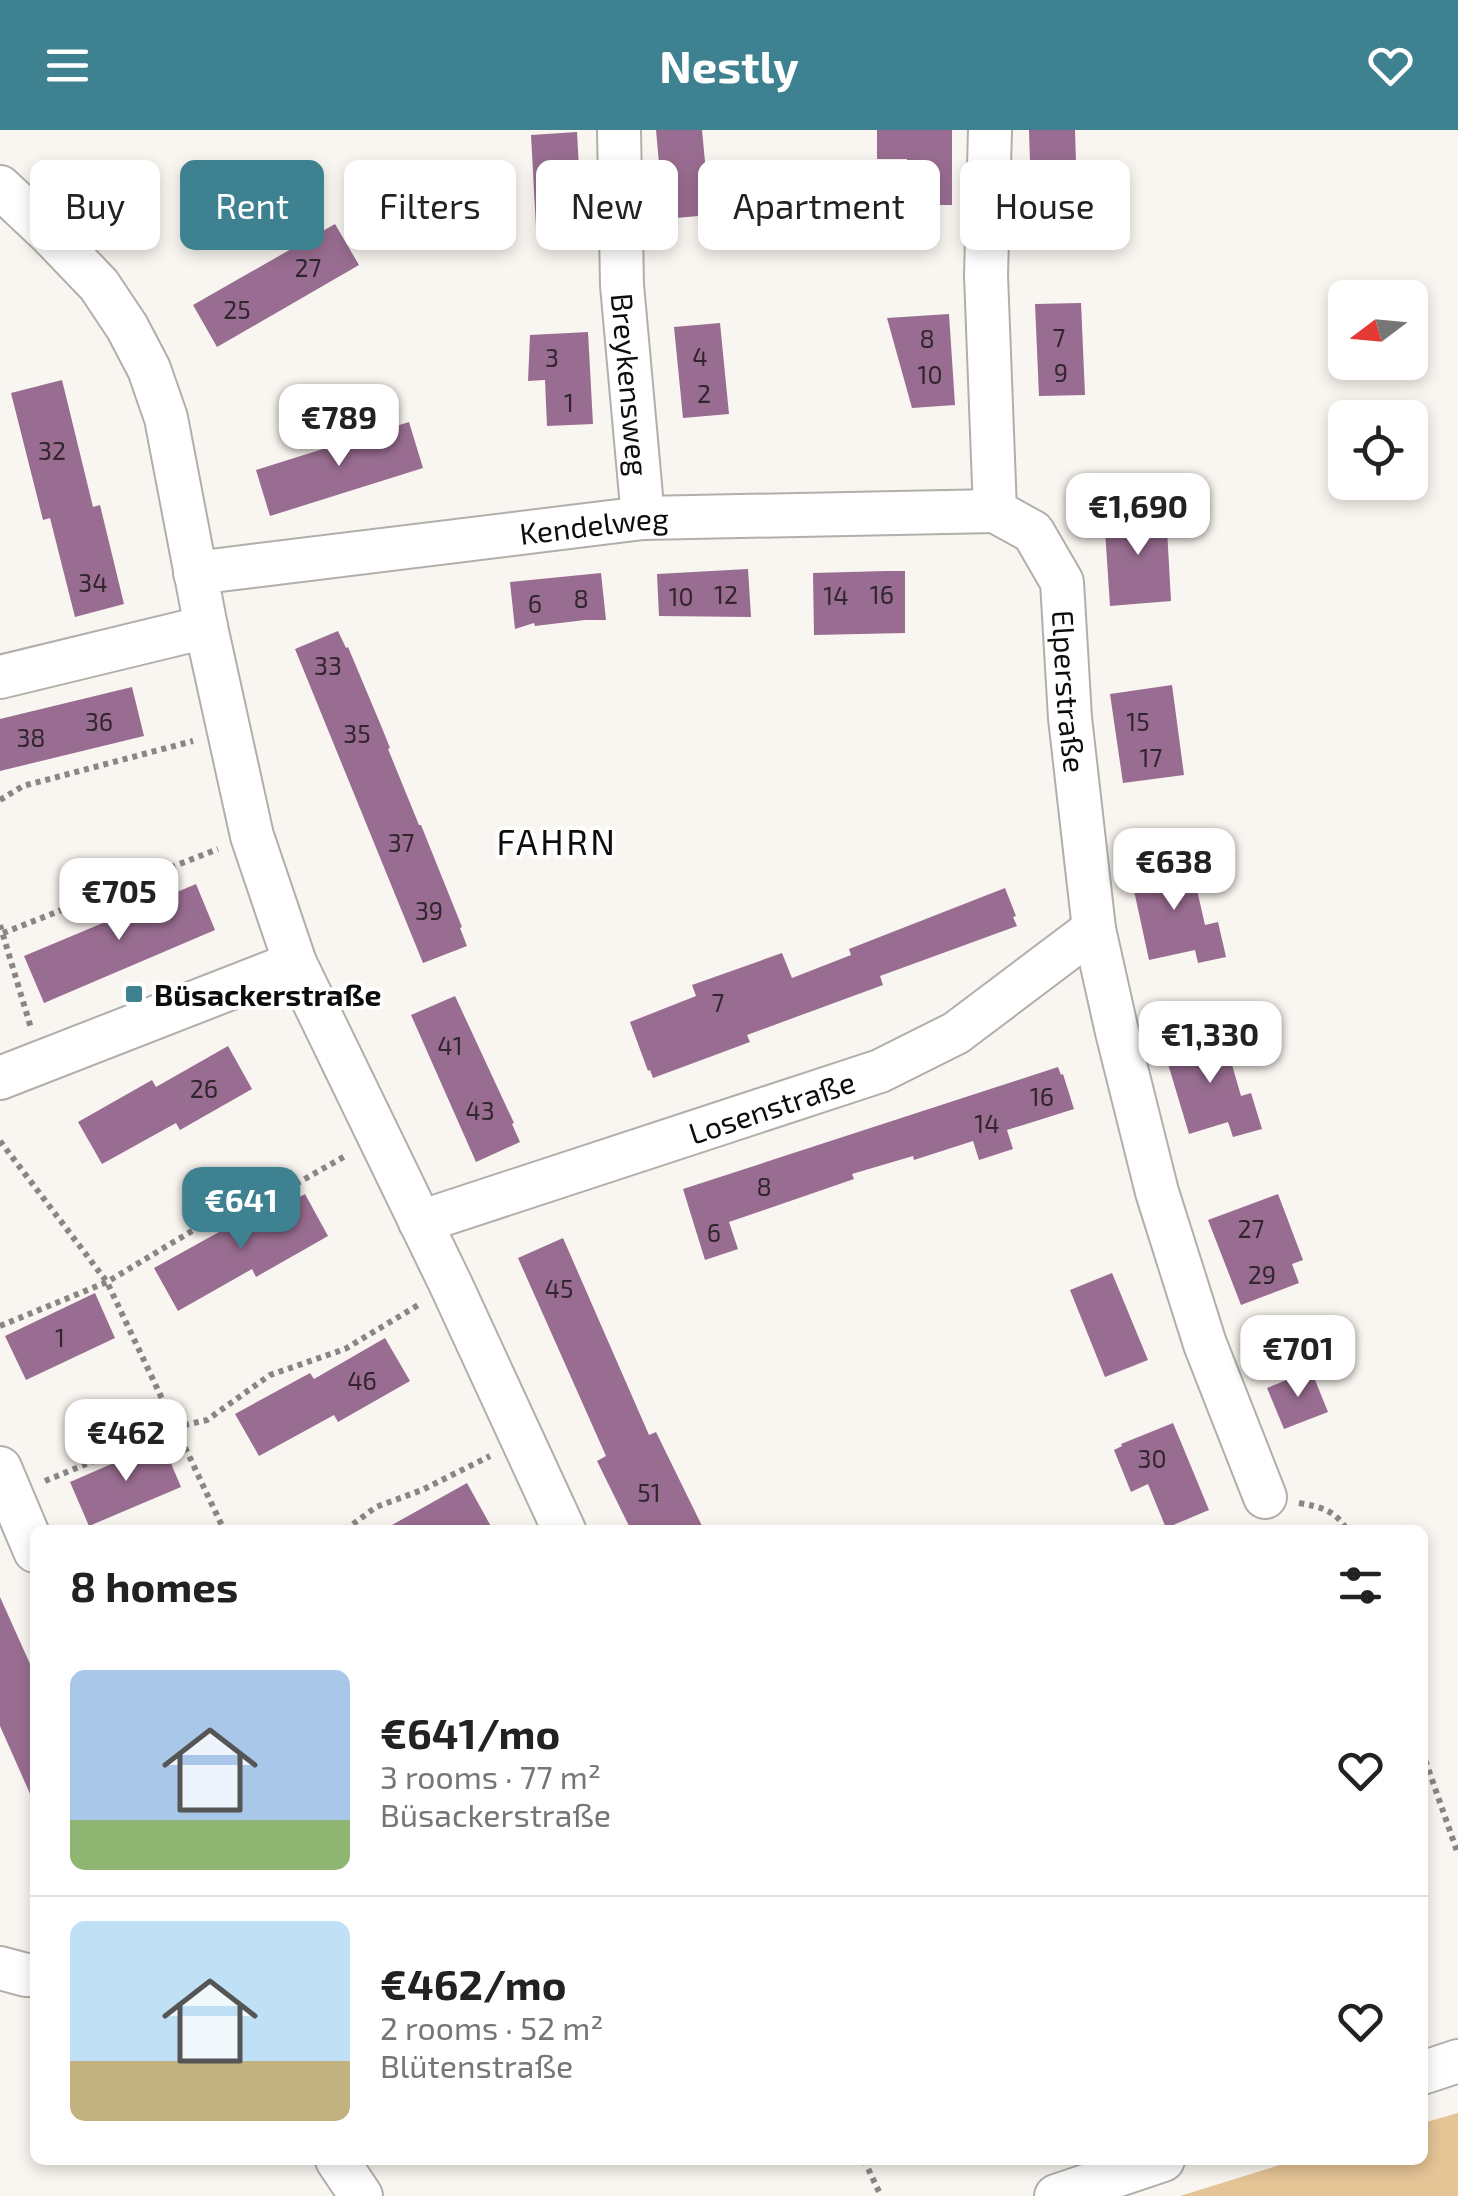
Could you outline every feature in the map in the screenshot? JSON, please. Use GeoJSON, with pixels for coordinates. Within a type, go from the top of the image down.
{"type":"FeatureCollection","features":[{"type":"Feature","properties":{"kind":"street","name":"Breykensweg"},"geometry":{"type":"LineString","coordinates":[[618,130],[622,285],[643,518]]}},
{"type":"Feature","properties":{"kind":"street"},"geometry":{"type":"LineString","coordinates":[[990,130],[986,275],[994,512]]}},
{"type":"Feature","properties":{"kind":"street"},"geometry":{"type":"LineString","coordinates":[[0,188],[99,285],[142,355],[166,418],[252,836],[296,963],[562,1525]]}},
{"type":"Feature","properties":{"kind":"street","name":"Kendelweg"},"geometry":{"type":"LineString","coordinates":[[195,573],[643,518],[994,512]]}},
{"type":"Feature","properties":{"kind":"street","name":"Elperstraße"},"geometry":{"type":"LineString","coordinates":[[994,512],[1034,532],[1062,582],[1070,718],[1094,929],[1156,1192],[1205,1344],[1264,1496]]}},
{"type":"Feature","properties":{"kind":"street"},"geometry":{"type":"LineString","coordinates":[[0,676],[206,627]]}},
{"type":"Feature","properties":{"kind":"street","name":"Losenstraße"},"geometry":{"type":"LineString","coordinates":[[420,1222],[880,1072],[956,1033],[1094,929]]}},
{"type":"Feature","properties":{"kind":"street"},"geometry":{"type":"LineString","coordinates":[[0,1078],[296,963]]}},
{"type":"Feature","properties":{"kind":"street"},"geometry":{"type":"LineString","coordinates":[[6,1482],[30,1539]]}},
{"type":"Feature","properties":{"kind":"street"},"geometry":{"type":"LineString","coordinates":[[0,1968],[30,1975]]}},
{"type":"Feature","properties":{"kind":"street"},"geometry":{"type":"LineString","coordinates":[[1428,2071],[1458,2061]]}},
{"type":"Feature","properties":{"kind":"street"},"geometry":{"type":"LineString","coordinates":[[340,2165],[361,2196]]}},
{"type":"Feature","properties":{"kind":"street"},"geometry":{"type":"LineString","coordinates":[[1056,2196],[1148,2165]]}},
{"type":"Feature","properties":{"kind":"path"},"geometry":{"type":"LineString","coordinates":[[0,800],[24,786],[228,732]]}},
{"type":"Feature","properties":{"kind":"path"},"geometry":{"type":"LineString","coordinates":[[41,1062],[2,929],[252,836]]}},
{"type":"Feature","properties":{"kind":"path"},"geometry":{"type":"LineString","coordinates":[[0,1326],[106,1282],[228,1210],[266,1201],[378,1137]]}},
{"type":"Feature","properties":{"kind":"path"},"geometry":{"type":"LineString","coordinates":[[0,1140],[106,1282],[222,1525]]}},
{"type":"Feature","properties":{"kind":"path"},"geometry":{"type":"LineString","coordinates":[[6,1482],[207,1420],[270,1376],[346,1349],[451,1285]]}},
{"type":"Feature","properties":{"kind":"path"},"geometry":{"type":"LineString","coordinates":[[352,1525],[376,1507],[422,1490],[522,1441]]}},
{"type":"Feature","properties":{"kind":"path"},"geometry":{"type":"LineString","coordinates":[[1264,1496],[1316,1506],[1337,1515],[1344,1525]]}},
{"type":"Feature","properties":{"kind":"path"},"geometry":{"type":"LineString","coordinates":[[1428,1768],[1458,1854]]}},
{"type":"Feature","properties":{"kind":"path"},"geometry":{"type":"LineString","coordinates":[[866,2165],[882,2196]]}},
{"type":"Feature","properties":{"kind":"shaded area"},"geometry":{"type":"Polygon","coordinates":[[[1458,2113],[1458,2196],[1180,2196],[1280,2165],[1428,2165],[1428,2122],[1458,2113]]]}},
{"type":"Feature","properties":{"kind":"building"},"geometry":{"type":"Polygon","coordinates":[[[656,130],[702,130],[705,160],[698,160],[698,216],[678,218],[678,160],[659,160],[656,130]]]}},
{"type":"Feature","properties":{"kind":"building"},"geometry":{"type":"Polygon","coordinates":[[[877,130],[952,130],[952,205],[940,205],[940,160],[877,159],[877,130]]]}},
{"type":"Feature","properties":{"kind":"building"},"geometry":{"type":"Polygon","coordinates":[[[1029,130],[1075,130],[1076,160],[1030,160],[1029,130]]]}},
{"type":"Feature","properties":{"kind":"building"},"geometry":{"type":"Polygon","coordinates":[[[577,132],[579,160],[536,160],[536,227],[531,135],[577,132]]]}},
{"type":"Feature","properties":{"kind":"building"},"geometry":{"type":"Polygon","coordinates":[[[335,224],[344,239],[344,250],[350,250],[359,265],[217,347],[193,305],[289,250],[324,250],[324,230],[335,224]]]}},
{"type":"Feature","properties":{"kind":"building"},"geometry":{"type":"Polygon","coordinates":[[[1081,303],[1085,395],[1039,396],[1035,304],[1081,303]]]}},
{"type":"Feature","properties":{"kind":"building"},"geometry":{"type":"Polygon","coordinates":[[[949,314],[955,405],[912,408],[887,318],[949,314]]]}},
{"type":"Feature","properties":{"kind":"building"},"geometry":{"type":"Polygon","coordinates":[[[720,323],[729,414],[683,418],[674,327],[720,323]]]}},
{"type":"Feature","properties":{"kind":"building"},"geometry":{"type":"Polygon","coordinates":[[[588,332],[593,424],[547,426],[545,380],[528,381],[530,335],[588,332]]]}},
{"type":"Feature","properties":{"kind":"building"},"geometry":{"type":"Polygon","coordinates":[[[62,380],[93,507],[100,505],[124,604],[75,617],[50,518],[43,520],[11,393],[62,380]]]}},
{"type":"Feature","properties":{"kind":"building"},"geometry":{"type":"Polygon","coordinates":[[[409,422],[423,468],[270,516],[256,470],[409,422]]]}},
{"type":"Feature","properties":{"kind":"building"},"geometry":{"type":"Polygon","coordinates":[[[1166,511],[1171,601],[1110,606],[1104,515],[1166,511]]]}},
{"type":"Feature","properties":{"kind":"building"},"geometry":{"type":"Polygon","coordinates":[[[748,569],[751,617],[659,616],[657,574],[748,569]]]}},
{"type":"Feature","properties":{"kind":"building"},"geometry":{"type":"Polygon","coordinates":[[[905,571],[905,633],[814,635],[813,573],[905,571]]]}},
{"type":"Feature","properties":{"kind":"building"},"geometry":{"type":"Polygon","coordinates":[[[601,573],[606,620],[535,626],[534,623],[515,629],[510,582],[601,573]]]}},
{"type":"Feature","properties":{"kind":"building"},"geometry":{"type":"Polygon","coordinates":[[[338,631],[382,728],[467,946],[423,963],[295,649],[338,631]]]}},
{"type":"Feature","properties":{"kind":"building"},"geometry":{"type":"Polygon","coordinates":[[[1172,685],[1184,775],[1123,783],[1110,694],[1172,685]]]}},
{"type":"Feature","properties":{"kind":"building"},"geometry":{"type":"Polygon","coordinates":[[[132,687],[144,736],[0,771],[0,719],[132,687]]]}},
{"type":"Feature","properties":{"kind":"building"},"geometry":{"type":"Polygon","coordinates":[[[1190,859],[1205,925],[1218,922],[1226,957],[1198,963],[1195,950],[1149,960],[1130,872],[1190,859]]]}},
{"type":"Feature","properties":{"kind":"building"},"geometry":{"type":"Polygon","coordinates":[[[196,884],[215,930],[44,1003],[24,956],[196,884]]]}},
{"type":"Feature","properties":{"kind":"building"},"geometry":{"type":"Polygon","coordinates":[[[1005,888],[1017,926],[880,976],[883,985],[747,1035],[750,1042],[653,1078],[648,1071],[630,1022],[696,996],[692,985],[782,953],[792,978],[851,955],[849,949],[1005,888]]]}},
{"type":"Feature","properties":{"kind":"building"},"geometry":{"type":"Polygon","coordinates":[[[455,996],[520,1142],[476,1162],[411,1015],[455,996]]]}},
{"type":"Feature","properties":{"kind":"building"},"geometry":{"type":"Polygon","coordinates":[[[1222,1030],[1241,1096],[1251,1093],[1262,1129],[1233,1137],[1228,1122],[1189,1134],[1163,1047],[1222,1030]]]}},
{"type":"Feature","properties":{"kind":"building"},"geometry":{"type":"Polygon","coordinates":[[[228,1046],[252,1089],[180,1130],[176,1123],[102,1164],[78,1122],[152,1080],[156,1087],[228,1046]]]}},
{"type":"Feature","properties":{"kind":"building"},"geometry":{"type":"Polygon","coordinates":[[[1058,1067],[1074,1109],[1007,1130],[1013,1149],[979,1160],[973,1141],[852,1174],[854,1179],[729,1222],[738,1249],[705,1260],[683,1189],[1058,1067]]]}},
{"type":"Feature","properties":{"kind":"building"},"geometry":{"type":"Polygon","coordinates":[[[305,1194],[328,1236],[256,1277],[252,1269],[178,1311],[154,1268],[228,1227],[232,1234],[305,1194]]]}},
{"type":"Feature","properties":{"kind":"building"},"geometry":{"type":"Polygon","coordinates":[[[1278,1194],[1303,1260],[1292,1264],[1299,1283],[1241,1305],[1208,1220],[1278,1194]]]}},
{"type":"Feature","properties":{"kind":"building"},"geometry":{"type":"Polygon","coordinates":[[[563,1238],[649,1435],[656,1432],[702,1525],[629,1525],[597,1461],[606,1456],[518,1258],[563,1238]]]}},
{"type":"Feature","properties":{"kind":"building"},"geometry":{"type":"Polygon","coordinates":[[[1112,1273],[1148,1360],[1105,1377],[1070,1290],[1112,1273]]]}},
{"type":"Feature","properties":{"kind":"building"},"geometry":{"type":"Polygon","coordinates":[[[95,1293],[115,1338],[26,1380],[5,1336],[95,1293]]]}},
{"type":"Feature","properties":{"kind":"building"},"geometry":{"type":"Polygon","coordinates":[[[385,1338],[410,1381],[338,1422],[334,1415],[259,1456],[235,1414],[310,1373],[314,1379],[385,1338]]]}},
{"type":"Feature","properties":{"kind":"building"},"geometry":{"type":"Polygon","coordinates":[[[1311,1370],[1328,1412],[1284,1429],[1267,1388],[1311,1370]]]}},
{"type":"Feature","properties":{"kind":"building"},"geometry":{"type":"Polygon","coordinates":[[[1173,1423],[1209,1510],[1165,1525],[1148,1484],[1131,1492],[1114,1450],[1173,1423]]]}},
{"type":"Feature","properties":{"kind":"building"},"geometry":{"type":"Polygon","coordinates":[[[162,1442],[181,1487],[89,1525],[70,1482],[162,1442]]]}},
{"type":"Feature","properties":{"kind":"building"},"geometry":{"type":"Polygon","coordinates":[[[467,1483],[490,1525],[392,1525],[467,1483]]]}},
{"type":"Feature","properties":{"kind":"building"},"geometry":{"type":"Polygon","coordinates":[[[0,1597],[30,1664],[30,1794],[0,1726],[0,1597]]]}},
{"type":"Feature","properties":{"kind":"place","name":"Büsackerstraße"},"geometry":{"type":"Point","coordinates":[134,994]}},
{"type":"Feature","properties":{"kind":"district","name":"FAHRN"},"geometry":{"type":"Point","coordinates":[557,841]}}]}
